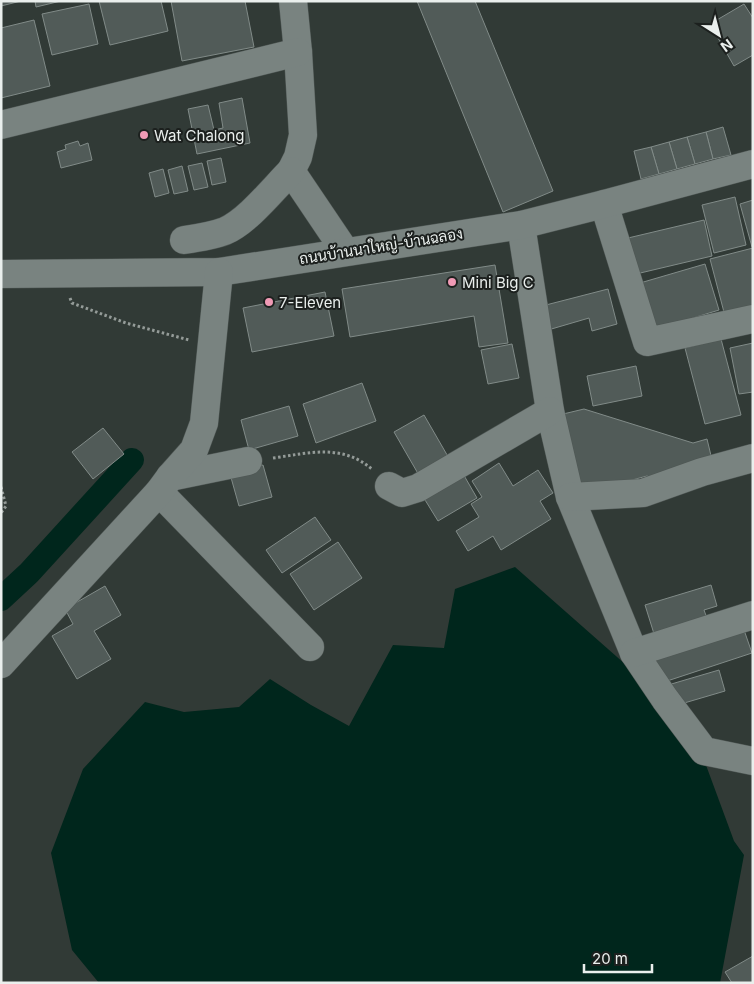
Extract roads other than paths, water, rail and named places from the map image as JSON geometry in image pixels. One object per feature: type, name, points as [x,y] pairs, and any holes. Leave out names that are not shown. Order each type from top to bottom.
[{"type":"street","points":[[184,240],[212,235],[227,230],[242,221],[291,171],[298,157],[303,135],[293,1]]},
{"type":"street","points":[[1,125],[298,52]]},
{"type":"street","name":"ถนนบ้านนาใหญ่-บ้านฉลอง","points":[[1,274],[219,272],[521,225],[753,164]]},
{"type":"street","points":[[291,171],[345,252]]},
{"type":"street","points":[[604,204],[647,342],[753,319]]},
{"type":"street","points":[[521,225],[550,410],[570,497],[634,653],[665,699],[704,751],[753,761]]},
{"type":"street","points":[[1,664],[194,450],[204,423],[219,272]]},
{"type":"street","points":[[389,486],[402,493],[418,488],[550,410]]},
{"type":"street","points":[[570,497],[643,493],[702,472],[753,458]]},
{"type":"street","points":[[164,485],[248,461]]},
{"type":"street","points":[[164,485],[310,646]]},
{"type":"street","points":[[634,653],[753,615]]},
{"type":"waterway","points":[[1,599],[29,573],[132,460]]},
{"type":"place","name":"Wat Chalong","points":[[144,135]]},
{"type":"place","name":"Mini Big C","points":[[452,282]]},
{"type":"place","name":"7-Eleven","points":[[269,302]]}]
